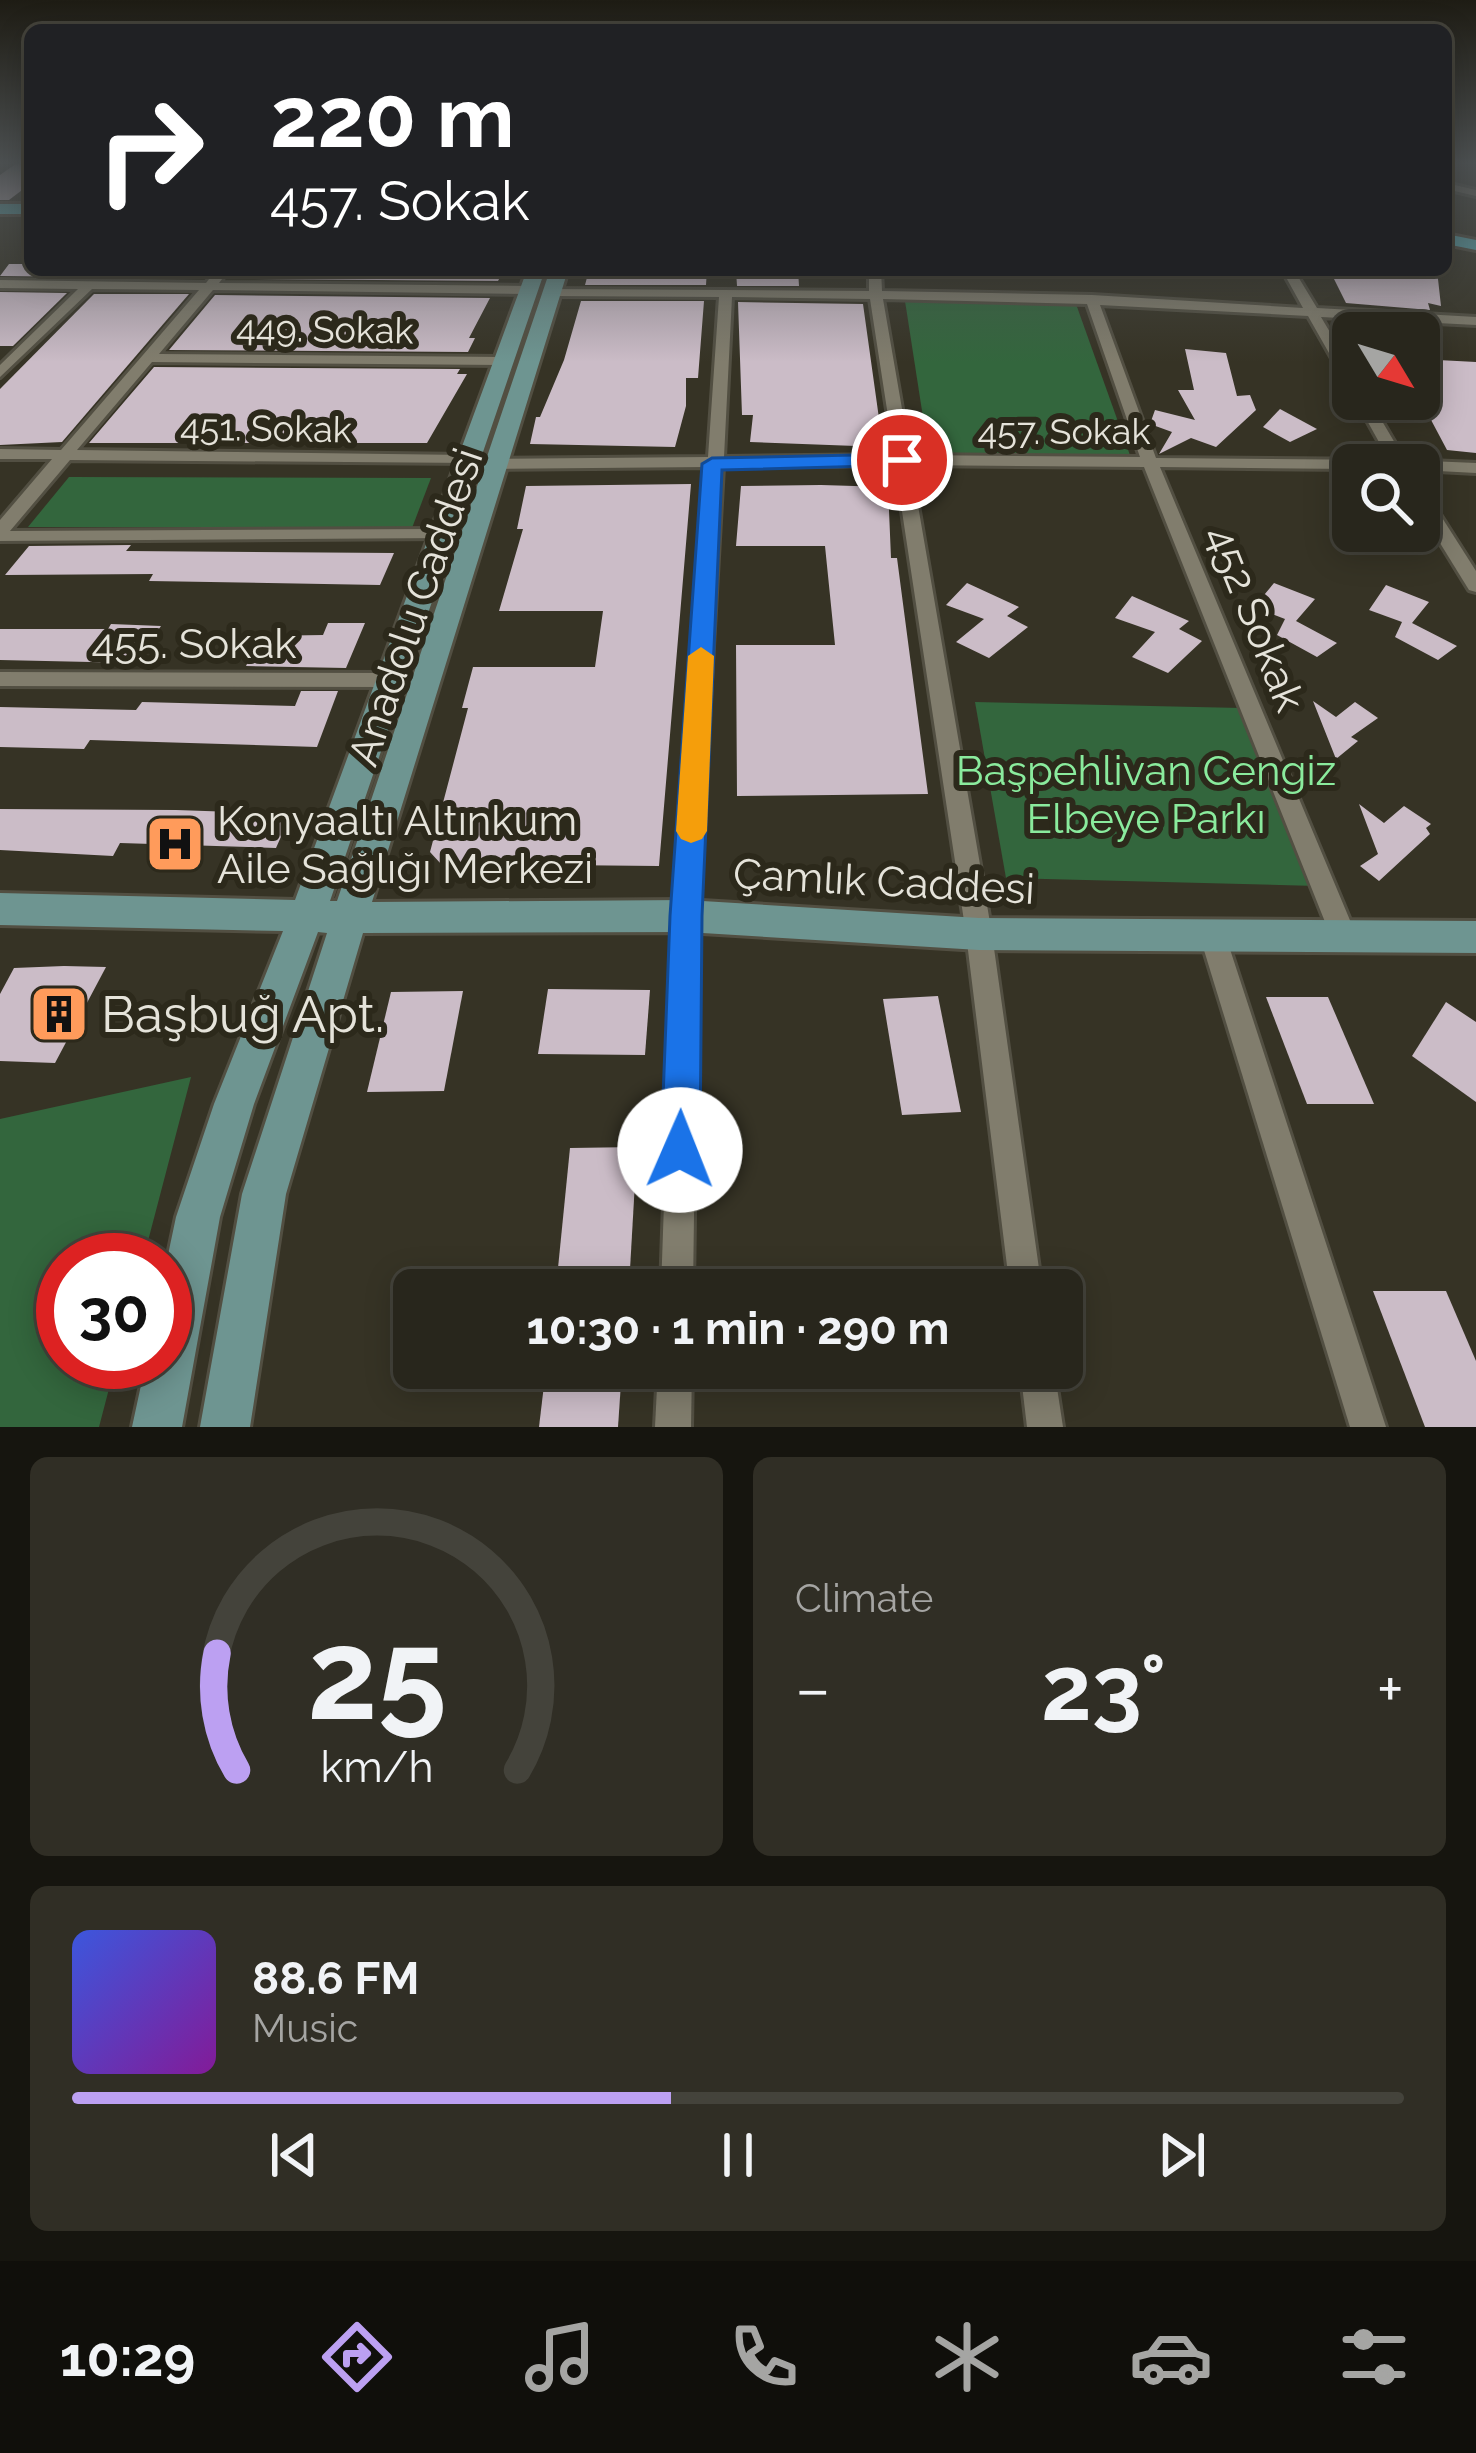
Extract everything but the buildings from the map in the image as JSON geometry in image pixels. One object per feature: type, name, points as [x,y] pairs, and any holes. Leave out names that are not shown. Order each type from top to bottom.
[{"type":"main road","name":"Anadolu Caddesi","points":[[157,1427],[197,1217],[234,1104],[307,916],[501,361],[544,280]]},
{"type":"main road","name":"Anadolu Caddesi","points":[[225,1427],[240,1314],[264,1193],[494,464],[544,280]]},
{"type":"main road","name":"Çamlık Caddesi","points":[[0,909],[350,918],[686,916],[979,934],[1476,937]]},
{"type":"street","points":[[0,534],[218,276]]},
{"type":"street","points":[[875,276],[979,934],[1023,1269]]},
{"type":"street","points":[[1291,276],[1332,347]]},
{"type":"street","points":[[0,284],[544,280],[726,295],[1091,298],[1476,320]]},
{"type":"street","points":[[0,373],[8,357],[90,284]]},
{"type":"street","points":[[678,1269],[686,916],[726,295]]},
{"type":"street","name":"452 Sokak","points":[[1091,298],[1150,462],[1344,937]]},
{"type":"street","name":"449. Sokak","points":[[149,358],[501,361]]},
{"type":"street","name":"451. Sokak","points":[[0,454],[466,460]]},
{"type":"street","name":"457. Sokak","points":[[494,464],[902,460],[1332,463]]},
{"type":"street","name":"457. Sokak","points":[[1440,467],[1476,469]]},
{"type":"street","points":[[1440,529],[1476,586]]},
{"type":"street","points":[[0,534],[440,534]]},
{"type":"street","name":"455. Sokak","points":[[0,679],[389,680]]},
{"type":"street","points":[[1213,937],[1368,1427]]},
{"type":"street","points":[[673,1427],[674,1389]]},
{"type":"street","points":[[1040,1389],[1045,1427]]},
{"type":"green space","points":[[905,301],[1076,304],[1131,458],[929,456]]},
{"type":"green space","points":[[69,477],[431,478],[412,528],[28,527]]},
{"type":"green space","name":"Başpehlivan Cengiz Elbeye Parkı","points":[[975,702],[1241,708],[1317,886],[1006,878]]},
{"type":"green space","points":[[191,1077],[150,1233],[36,1233],[36,1389],[109,1389],[99,1427],[0,1427],[0,1119]]},
{"type":"slow traffic","points":[[691,831],[701,656]]},
{"type":"place","name":"Konyaaltı Altınkum Aile Sağlığı Merkezi","points":[[175,844]]},
{"type":"place","name":"Başbuğ Apt.","points":[[59,1014]]},
{"type":"route","points":[[680,1150],[686,916],[712,464],[902,460]]}]
